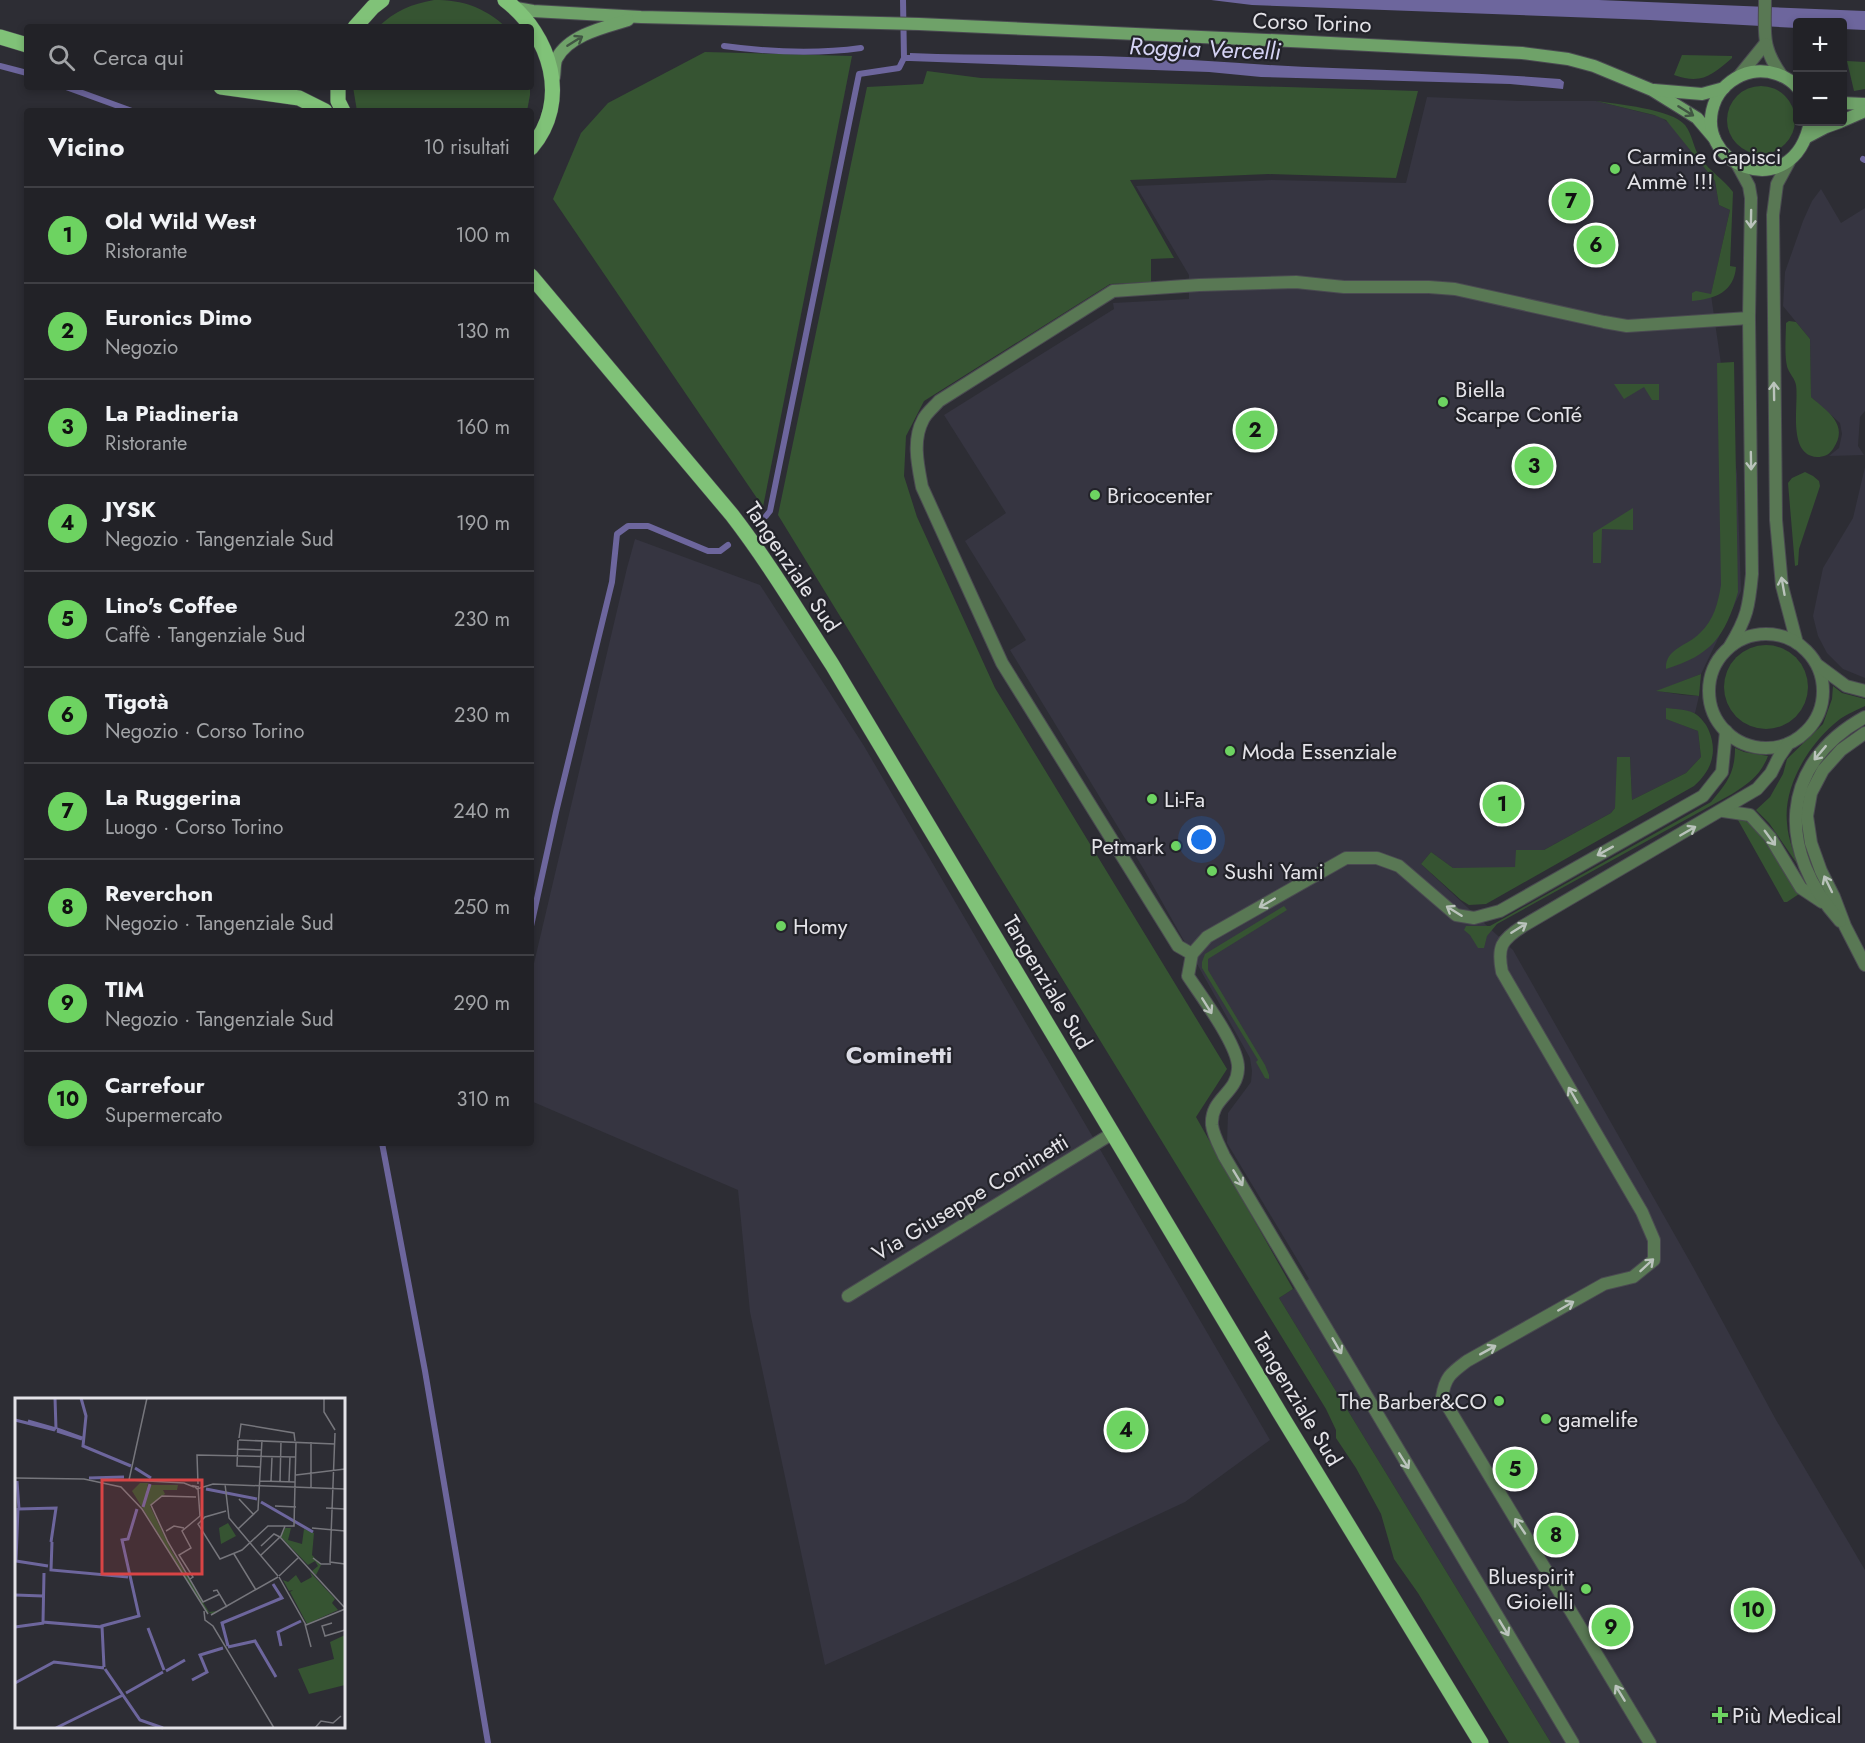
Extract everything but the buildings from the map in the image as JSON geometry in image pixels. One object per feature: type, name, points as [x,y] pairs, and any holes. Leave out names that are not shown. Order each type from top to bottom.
[{"type":"main road","points":[[358,24],[382,0]]},
{"type":"main road","points":[[511,4],[530,24]]},
{"type":"main road","name":"Corso Torino","points":[[511,4],[533,11],[640,17],[919,24],[1522,53],[1568,59],[1594,66],[1652,90],[1697,118],[1723,152],[1737,164]]},
{"type":"main road","name":"Corso Torino","points":[[553,91],[556,59],[567,46],[593,30],[640,17]]},
{"type":"main road","points":[[534,31],[551,67],[553,91],[548,117],[534,144]]},
{"type":"main road","points":[[0,37],[24,44]]},
{"type":"main road","name":"Corso Torino","points":[[1652,90],[1702,94],[1724,87],[1739,76],[1753,72],[1768,72],[1782,76]]},
{"type":"main road","points":[[1782,76],[1793,85]]},
{"type":"main road","name":"Corso Torino","points":[[1714,138],[1711,124],[1712,110],[1724,87]]},
{"type":"main road","points":[[262,90],[299,98],[319,108]]},
{"type":"main road","points":[[338,90],[338,101],[342,108]]},
{"type":"main road","points":[[1847,103],[1865,104]]},
{"type":"main road","points":[[1847,118],[1865,111]]},
{"type":"main road","points":[[1737,164],[1753,169],[1775,168],[1790,160],[1799,151],[1807,137],[1809,126]]},
{"type":"main road","points":[[1807,137],[1828,126]]},
{"type":"main road","name":"Tangenziale Sud","points":[[534,280],[700,476],[748,537],[833,666],[1281,1415],[1481,1743]]},
{"type":"street","points":[[1765,0],[1765,41],[1774,64],[1782,76]]},
{"type":"street","points":[[1739,76],[1765,41]]},
{"type":"street","points":[[1790,160],[1777,184],[1773,215],[1776,520],[1782,586],[1797,643]]},
{"type":"street","points":[[1730,646],[1741,639],[1776,634],[1797,643],[1813,657],[1822,678],[1824,693],[1813,725],[1805,733],[1788,744],[1767,748],[1748,745],[1725,731],[1714,714],[1710,702],[1709,688],[1714,667],[1743,625],[1748,609],[1752,574],[1749,318],[1752,198],[1749,186],[1737,164]]},
{"type":"street","points":[[1192,954],[1178,946],[1002,663],[922,487],[917,464],[917,441],[923,420],[939,402],[1113,291],[1296,282],[1344,287],[1429,287],[1455,289],[1627,326],[1749,318]]},
{"type":"street","points":[[1818,665],[1845,686],[1865,691]]},
{"type":"street","points":[[1865,717],[1830,740],[1811,764],[1798,792],[1795,818],[1805,844],[1865,965]]},
{"type":"street","points":[[1573,1743],[1224,1156],[1212,1126],[1215,1105],[1233,1087],[1238,1068],[1234,1048],[1188,976],[1192,954],[1207,938],[1346,858],[1377,858],[1399,866],[1456,915],[1474,918],[1500,911],[1703,796],[1722,772],[1725,731]]},
{"type":"street","points":[[1824,903],[1811,878],[1805,844],[1811,793],[1823,770],[1841,750],[1865,733]]},
{"type":"street","points":[[1650,1743],[1442,1397],[1444,1383],[1452,1372],[1467,1361],[1604,1284],[1633,1277],[1654,1260],[1654,1240],[1642,1212],[1502,972],[1498,954],[1507,936],[1522,926],[1758,789],[1772,773],[1788,744]]},
{"type":"street","points":[[1723,811],[1750,815],[1770,837],[1801,888],[1824,903],[1845,926]]},
{"type":"street","name":"Via Giuseppe Cominetti","points":[[848,1296],[1113,1133]]},
{"type":"shaded area","points":[[1211,0],[1599,0],[1865,11],[1865,30],[1847,29],[1847,18],[1793,18],[1793,28],[1252,5]]},
{"type":"shaded area","points":[[910,53],[1154,58],[1503,75],[1560,79],[1564,82],[1563,89],[1510,84],[1261,77],[1209,72],[910,61]]},
{"type":"shaded area","points":[[1427,97],[1519,101],[1596,101],[1661,117],[1670,124],[1715,181],[1719,205],[1730,210],[1711,295],[1737,474],[1741,591],[1701,674],[1658,691],[1699,696],[1695,713],[1666,708],[1667,719],[1698,731],[1701,757],[1686,773],[1632,800],[1630,757],[1615,808],[1611,813],[1544,850],[1516,850],[1516,868],[1453,868],[1431,852],[1421,864],[1513,950],[1693,1267],[1776,1420],[1865,1570],[1865,1743],[1551,1743],[1279,1298],[1309,1279],[1227,1143],[1228,1113],[1251,1082],[1250,1058],[1143,868],[1010,650],[1026,640],[965,541],[1006,513],[944,415],[1114,309],[1113,303],[1189,299],[1189,275],[1136,186],[1272,180],[1406,183]]},
{"type":"shaded area","points":[[1821,189],[1841,223],[1865,208],[1865,411],[1860,417],[1858,446],[1864,455],[1829,456],[1839,448],[1842,434],[1840,423],[1811,397],[1810,339],[1783,306],[1785,272],[1803,221],[1812,201]]},
{"type":"shaded area","points":[[1865,467],[1865,678],[1843,669],[1827,653],[1818,636],[1813,616],[1823,568],[1853,518]]},
{"type":"shaded area","points":[[635,539],[760,585],[864,746],[1270,1440],[1185,1502],[1020,1579],[825,1665],[750,1312],[738,1190],[534,1102],[534,963]]},
{"type":"green space","points":[[434,0],[464,3],[489,14],[502,24],[382,24],[404,9]]},
{"type":"green space","points":[[705,52],[852,56],[763,507],[553,199],[581,133],[608,103]]},
{"type":"green space","points":[[1682,55],[1732,56],[1732,58],[1706,77],[1692,79],[1674,75]]},
{"type":"green space","points":[[1847,61],[1865,62],[1865,89],[1854,91]]},
{"type":"green space","points":[[927,71],[981,78],[1418,91],[1396,178],[1268,174],[1130,180],[1174,258],[1151,259],[1151,282],[1110,284],[924,401],[906,436],[904,476],[917,517],[995,688],[1227,1069],[1196,1117],[1293,1289],[1279,1298],[1551,1743],[1509,1743],[1418,1593],[1394,1559],[1381,1514],[1356,1468],[1336,1438],[1336,1430],[1326,1409],[778,515],[867,87],[923,84]]},
{"type":"green space","points":[[1761,86],[1774,89],[1785,96],[1792,107],[1794,126],[1792,133],[1785,144],[1774,151],[1761,154],[1748,151],[1737,144],[1730,133],[1727,120],[1730,107],[1737,96],[1748,89]]},
{"type":"green space","points":[[354,90],[530,90],[528,108],[356,108]]},
{"type":"green space","points":[[1596,101],[1643,108],[1678,119],[1688,129],[1701,159],[1733,192],[1730,266],[1736,267],[1732,283],[1722,293],[1692,301],[1692,293],[1696,291],[1711,294],[1730,210],[1719,205],[1715,181],[1666,120]]},
{"type":"green space","points":[[1796,322],[1810,339],[1811,397],[1829,413],[1838,426],[1838,440],[1831,451],[1824,456],[1817,457],[1808,454],[1801,448],[1798,439],[1796,385],[1786,359],[1786,323]]},
{"type":"green space","points":[[1734,362],[1738,592],[1728,621],[1714,642],[1694,657],[1666,669],[1669,656],[1705,628],[1715,611],[1721,585],[1717,363]]},
{"type":"green space","points":[[1614,384],[1659,384],[1659,400],[1652,400],[1644,387],[1624,399]]},
{"type":"green space","points":[[1805,472],[1819,481],[1820,486],[1799,549],[1798,565],[1795,566],[1788,483],[1792,478]]},
{"type":"green space","points":[[1633,508],[1633,530],[1602,529],[1601,563],[1593,563],[1593,533]]},
{"type":"green space","points":[[1766,645],[1782,648],[1796,657],[1805,671],[1808,687],[1805,703],[1796,717],[1782,726],[1766,729],[1750,726],[1736,717],[1727,703],[1724,687],[1727,671],[1736,657],[1750,648]]},
{"type":"green space","points":[[1701,674],[1699,696],[1656,691]]},
{"type":"green space","points":[[1833,686],[1842,693],[1865,699],[1865,706],[1843,717],[1818,740],[1794,779],[1789,794],[1787,823],[1790,841],[1800,868],[1769,823],[1756,810],[1770,797],[1783,774],[1787,759],[1823,724],[1832,699]]},
{"type":"green space","points":[[1666,708],[1684,710],[1699,716],[1707,726],[1712,739],[1713,754],[1709,768],[1694,786],[1486,904],[1469,905],[1421,864],[1431,852],[1453,868],[1515,867],[1516,850],[1544,850],[1611,813],[1615,808],[1617,757],[1630,757],[1632,800],[1686,773],[1701,757],[1698,731],[1666,719]]},
{"type":"green space","points":[[1735,748],[1768,756],[1758,774],[1738,790],[1497,924],[1487,936],[1484,948],[1478,948],[1464,930],[1466,926],[1490,926],[1711,802],[1729,777],[1734,764]]},
{"type":"green space","points":[[1741,818],[1767,841],[1799,894],[1787,902],[1784,902],[1738,820]]},
{"type":"green space","points":[[1284,906],[1287,910],[1208,959],[1208,970],[1265,1065],[1269,1079],[1265,1078],[1256,1062],[1258,1060],[1202,968],[1202,962],[1205,954]]},
{"type":"waterway","name":"Roggia Vercelli","points":[[903,0],[904,58],[918,58]]},
{"type":"waterway","points":[[724,46],[793,51],[861,48]]},
{"type":"waterway","points":[[766,516],[770,511],[859,74],[899,68],[904,58]]},
{"type":"waterway","points":[[0,66],[24,72]]},
{"type":"waterway","points":[[74,90],[124,108]]},
{"type":"waterway","points":[[534,912],[612,582],[617,534],[628,526],[648,526],[708,551],[720,551],[728,545]]},
{"type":"waterway","points":[[383,1146],[425,1371],[488,1743]]},
{"type":"place","name":"Carmine Capisci Ammè !!!","points":[[1615,169]]},
{"type":"place","name":"La Ruggerina","points":[[1571,201]]},
{"type":"place","name":"Tigotà","points":[[1596,245]]},
{"type":"place","name":"Biella Scarpe ConTé","points":[[1443,402]]},
{"type":"place","name":"Euronics Dimo","points":[[1255,430]]},
{"type":"place","name":"La Piadineria","points":[[1534,466]]},
{"type":"place","name":"Bricocenter","points":[[1095,495]]},
{"type":"place","name":"Moda Essenziale","points":[[1230,751]]},
{"type":"place","name":"Li-Fa","points":[[1152,799]]},
{"type":"place","name":"Old Wild West","points":[[1502,804]]},
{"type":"place","name":"Petmark","points":[[1176,846]]},
{"type":"place","name":"Sushi Yami","points":[[1212,871]]},
{"type":"place","name":"Homy","points":[[781,926]]},
{"type":"place","name":"The Barber&CO","points":[[1499,1401]]},
{"type":"place","name":"gamelife","points":[[1546,1419]]},
{"type":"place","name":"JYSK","points":[[1126,1430]]},
{"type":"place","name":"Lino's Coffee","points":[[1515,1469]]},
{"type":"place","name":"Reverchon","points":[[1556,1535]]},
{"type":"place","name":"Bluespirit Gioielli","points":[[1586,1589]]},
{"type":"place","name":"Carrefour","points":[[1753,1610]]},
{"type":"place","name":"TIM","points":[[1611,1627]]},
{"type":"place","name":"Più Medical","points":[[1720,1715]]},
{"type":"district","name":"Cominetti","points":[[899,1055]]}]
